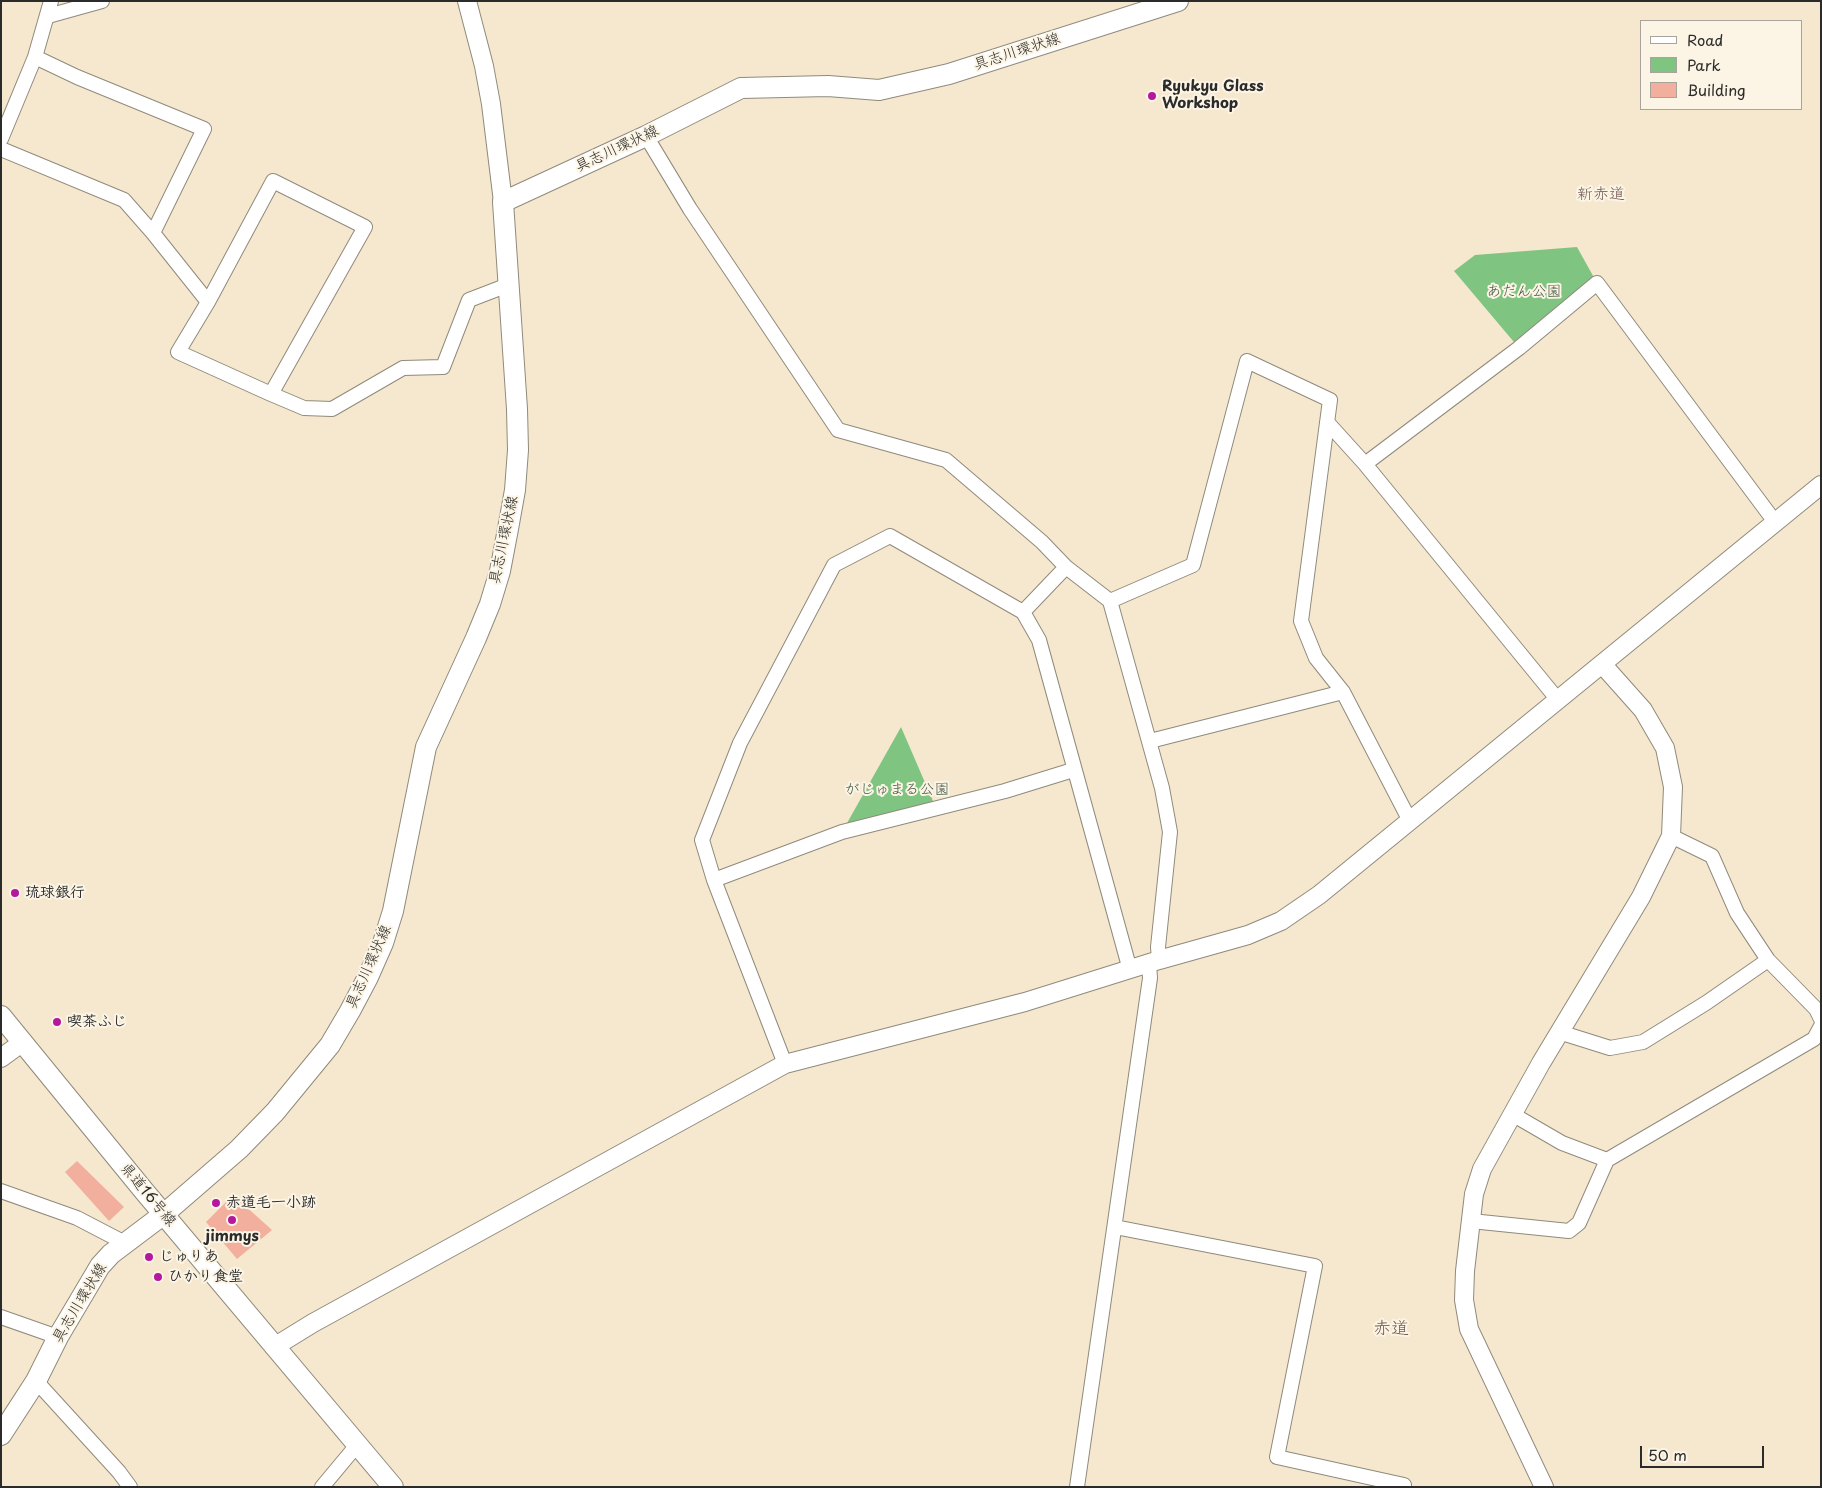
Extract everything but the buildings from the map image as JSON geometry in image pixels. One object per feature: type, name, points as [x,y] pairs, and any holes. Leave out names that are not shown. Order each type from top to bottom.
[{"type":"main road","name":"具志川環状線","points":[[1,1435],[36,1381],[58,1337],[100,1266],[125,1242],[164,1214],[239,1149],[275,1112],[330,1045],[368,977],[383,943],[397,892],[426,747],[490,604],[500,571],[515,490],[518,450],[517,409],[503,202],[646,136],[741,88],[828,86],[879,90],[949,74],[1178,1]]},
{"type":"main road","name":"県道16号線","points":[[1,1016],[392,1487]]},
{"type":"street","points":[[1,140],[35,57],[51,1]]},
{"type":"street","points":[[48,16],[102,1]]},
{"type":"street","points":[[466,1],[484,66],[491,104],[503,202]]},
{"type":"street","points":[[35,57],[77,77],[204,129],[153,233]]},
{"type":"street","points":[[646,136],[696,218],[838,430],[946,460],[1042,542],[1066,567],[1110,601],[1150,741],[1162,788],[1170,832],[1158,947],[1150,978],[1077,1487]]},
{"type":"street","points":[[1,149],[124,200],[208,302]]},
{"type":"street","points":[[271,394],[365,227],[273,180],[208,302],[178,352],[271,394],[304,408],[332,409],[403,368],[443,367],[469,300],[508,285]]},
{"type":"street","points":[[1365,464],[1519,348],[1597,283],[1775,522]]},
{"type":"street","points":[[1110,601],[1193,565],[1247,361],[1330,400],[1301,621],[1316,658],[1343,692],[1410,821]]},
{"type":"street","points":[[1327,422],[1365,464],[1558,700]]},
{"type":"street","points":[[274,1347],[321,1319],[785,1064],[1025,1002],[1248,935],[1281,921],[1320,895],[1821,485]]},
{"type":"street","points":[[785,1064],[714,880],[702,840],[740,743],[834,565],[890,536],[1023,612],[1039,640],[1130,970]]},
{"type":"street","points":[[1023,612],[1066,567]]},
{"type":"street","points":[[1544,1487],[1470,1329],[1464,1300],[1465,1271],[1474,1194],[1482,1169],[1559,1032],[1642,897],[1671,836],[1673,788],[1665,748],[1643,710],[1602,664]]},
{"type":"street","points":[[1150,741],[1343,692]]},
{"type":"street","points":[[714,880],[842,832],[1005,790],[1074,770]]},
{"type":"street","points":[[1671,836],[1712,856],[1737,913],[1768,960],[1816,1008],[1821,1019]]},
{"type":"street","points":[[1559,1032],[1610,1048],[1643,1042],[1706,1003],[1768,960]]},
{"type":"street","points":[[1471,1221],[1569,1230],[1579,1224],[1607,1160],[1814,1039],[1821,1026]]},
{"type":"street","points":[[1,1058],[23,1042]]},
{"type":"street","points":[[1512,1114],[1562,1144],[1607,1160]]},
{"type":"street","points":[[1,1191],[77,1218],[125,1242]]},
{"type":"street","points":[[1115,1227],[1315,1266],[1277,1457],[1404,1485],[1403,1487]]},
{"type":"street","points":[[1,1317],[58,1337]]},
{"type":"street","points":[[36,1381],[119,1472],[130,1487]]},
{"type":"street","points":[[322,1487],[357,1445]]},
{"type":"green space","name":"あだん公園","points":[[1577,247],[1597,283],[1519,348],[1454,271],[1475,255]]},
{"type":"green space","name":"がじゅまる公園","points":[[901,727],[936,808],[842,832]]},
{"type":"place","name":"Ryukyu Glass Workshop","points":[[1152,96]]},
{"type":"place","name":"琉球銀行","points":[[15,893]]},
{"type":"place","name":"喫茶ふじ","points":[[57,1022]]},
{"type":"place","name":"赤道毛一小跡","points":[[216,1203]]},
{"type":"place","name":"jimmys","points":[[232,1220]]},
{"type":"place","name":"じゅりあ","points":[[149,1257]]},
{"type":"place","name":"ひかり食堂","points":[[158,1277]]},
{"type":"district","name":"新赤道","points":[[1601,195]]},
{"type":"district","name":"赤道","points":[[1391,1329]]}]
